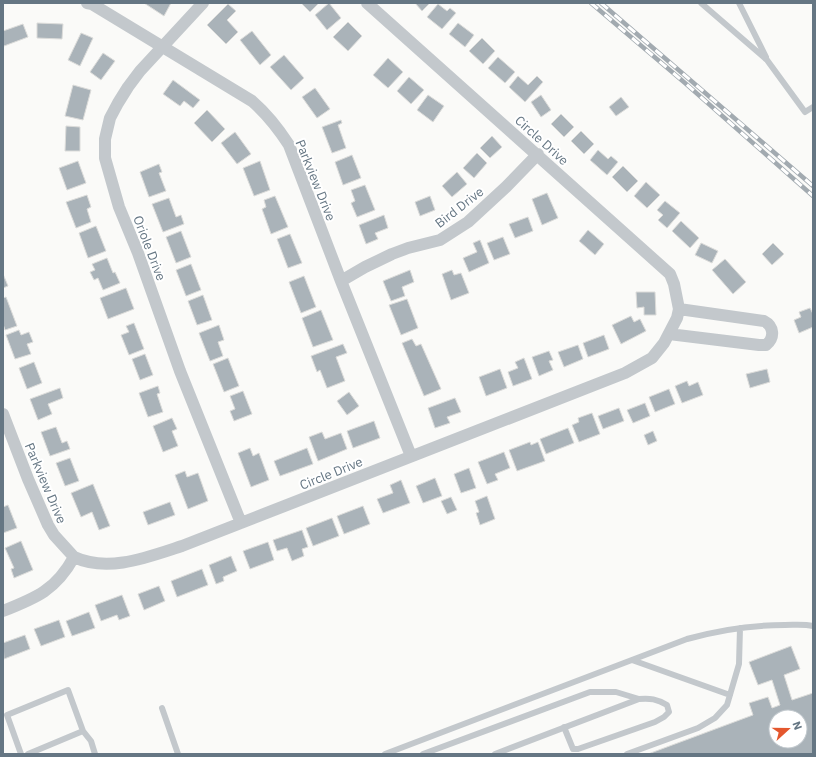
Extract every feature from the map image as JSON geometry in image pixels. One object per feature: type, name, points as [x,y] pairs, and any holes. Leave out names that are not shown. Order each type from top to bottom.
[{"type":"street","name":"Parkview Drive","points":[[87,3],[92,4],[252,101],[265,112],[276,125],[289,145],[341,281],[411,456]]},
{"type":"street","name":"Oriole Drive","points":[[203,3],[140,71],[128,87],[110,118],[106,139],[105,158],[118,207],[138,253],[180,371],[241,523]]},
{"type":"street","name":"Circle Drive","points":[[74,557],[82,561],[104,564],[136,561],[182,546],[626,373],[652,358],[664,343],[677,318],[679,310],[674,284],[670,274],[538,154],[367,3]]},
{"type":"street","name":"Bird Drive","points":[[341,281],[392,254],[408,248],[440,240],[468,222],[506,187],[538,154]]},
{"type":"street","points":[[668,334],[759,345],[766,345],[772,339],[772,330],[768,323],[764,321],[679,310]]},
{"type":"street","name":"Parkview Drive","points":[[3,414],[28,479],[48,525],[54,535],[74,557]]},
{"type":"street","points":[[3,611],[37,597],[51,587],[66,570],[74,557]]},
{"type":"lane","points":[[701,3],[767,60]]},
{"type":"lane","points":[[740,3],[767,60],[805,112],[813,107]]},
{"type":"lane","points":[[385,754],[687,639],[718,631],[769,625],[806,624],[813,626]]},
{"type":"lane","points":[[627,754],[698,728],[715,718],[727,705],[739,664],[740,628]]},
{"type":"lane","points":[[632,660],[730,696]]},
{"type":"lane","points":[[21,754],[7,715],[68,690],[83,731],[90,741],[95,754]]},
{"type":"lane","points":[[423,754],[590,692],[616,692],[639,699]]},
{"type":"lane","points":[[495,754],[503,753],[564,728],[639,699],[650,698],[659,700],[667,705],[669,712],[655,722],[578,749],[572,748],[564,728]]},
{"type":"lane","points":[[162,708],[178,754]]},
{"type":"lane","points":[[28,754],[83,731]]},
{"type":"building","points":[[144,3],[171,3],[164,16]]},
{"type":"building","points":[[301,3],[319,3],[310,12]]},
{"type":"building","points":[[329,3],[341,18],[327,30],[315,15]]},
{"type":"building","points":[[415,3],[430,3],[422,11]]},
{"type":"building","points":[[228,4],[236,11],[227,20],[238,32],[226,44],[207,25]]},
{"type":"building","points":[[438,4],[447,11],[450,8],[456,13],[442,29],[427,17]]},
{"type":"building","points":[[348,22],[362,36],[348,51],[333,37]]},
{"type":"building","points":[[37,23],[63,24],[62,39],[37,38]]},
{"type":"building","points":[[458,23],[474,35],[465,47],[449,34]]},
{"type":"building","points":[[23,24],[28,37],[4,46],[3,31]]},
{"type":"building","points":[[252,31],[271,55],[260,65],[240,40]]},
{"type":"building","points":[[81,33],[93,38],[80,66],[68,60]]},
{"type":"building","points":[[482,38],[495,51],[483,64],[469,51]]},
{"type":"building","points":[[103,53],[115,61],[101,80],[90,72]]},
{"type":"building","points":[[284,55],[304,78],[291,90],[270,67]]},
{"type":"building","points":[[498,57],[515,72],[505,83],[488,68]]},
{"type":"building","points":[[388,58],[403,72],[388,88],[373,75]]},
{"type":"building","points":[[518,76],[528,85],[537,76],[543,82],[525,102],[509,87]]},
{"type":"building","points":[[409,77],[424,90],[411,104],[397,91]]},
{"type":"building","points":[[173,80],[200,100],[193,108],[184,101],[180,106],[163,94]]},
{"type":"building","points":[[73,85],[91,90],[83,120],[65,116]]},
{"type":"building","points":[[315,88],[330,109],[317,118],[302,97]]},
{"type":"building","points":[[428,95],[444,106],[433,122],[417,110]]},
{"type":"building","points":[[541,95],[551,110],[541,117],[531,102]]},
{"type":"building","points":[[621,97],[629,107],[616,116],[609,107]]},
{"type":"building","points":[[207,110],[225,129],[212,142],[194,123]]},
{"type":"building","points":[[561,114],[574,127],[564,137],[551,124]]},
{"type":"building","points":[[341,120],[342,123],[338,125],[346,148],[332,153],[322,127]]},
{"type":"building","points":[[66,126],[80,127],[80,151],[65,151]]},
{"type":"building","points":[[581,131],[594,144],[584,154],[571,141]]},
{"type":"building","points":[[235,132],[251,154],[237,164],[221,143]]},
{"type":"building","points":[[492,136],[502,147],[490,158],[480,148]]},
{"type":"building","points":[[598,150],[608,159],[611,156],[618,162],[607,175],[590,160]]},
{"type":"building","points":[[477,153],[487,163],[474,178],[463,168]]},
{"type":"building","points":[[352,155],[361,178],[343,185],[335,162]]},
{"type":"building","points":[[78,161],[86,183],[67,190],[59,168]]},
{"type":"building","points":[[260,161],[270,190],[254,196],[243,168]]},
{"type":"building","points":[[159,164],[162,172],[159,173],[166,191],[149,197],[140,172]]},
{"type":"building","points":[[623,166],[638,181],[627,192],[612,177]]},
{"type":"building","points":[[457,172],[467,184],[452,197],[442,186]]},
{"type":"building","points":[[646,182],[660,195],[647,208],[634,196]]},
{"type":"building","points":[[365,185],[375,210],[357,217],[351,203],[355,201],[351,190]]},
{"type":"building","points":[[547,193],[558,218],[542,225],[532,199]]},
{"type":"building","points":[[87,195],[91,207],[87,209],[91,222],[76,228],[66,202]]},
{"type":"building","points":[[275,196],[288,227],[271,234],[262,209],[266,207],[264,200]]},
{"type":"building","points":[[430,196],[435,210],[420,216],[415,202]]},
{"type":"building","points":[[169,198],[176,217],[181,215],[184,224],[163,232],[152,204]]},
{"type":"building","points":[[665,201],[680,213],[667,228],[658,220],[663,215],[657,210]]},
{"type":"building","points":[[384,215],[388,228],[375,233],[378,239],[366,244],[359,225]]},
{"type":"building","points":[[528,217],[533,231],[515,238],[509,224]]},
{"type":"building","points":[[681,221],[699,238],[690,248],[672,231]]},
{"type":"building","points":[[96,226],[106,251],[88,258],[79,233]]},
{"type":"building","points":[[588,230],[604,244],[595,255],[579,241]]},
{"type":"building","points":[[181,231],[191,257],[176,263],[166,237]]},
{"type":"building","points":[[290,234],[302,263],[288,268],[277,239]]},
{"type":"building","points":[[503,237],[510,254],[494,260],[487,243]]},
{"type":"building","points":[[480,240],[489,263],[469,272],[463,258],[477,252],[473,243]]},
{"type":"building","points":[[701,243],[718,251],[712,263],[695,255]]},
{"type":"building","points":[[773,243],[784,254],[772,265],[762,254]]},
{"type":"building","points":[[107,258],[113,273],[115,272],[120,283],[103,290],[98,278],[94,280],[90,272],[95,270],[92,264]]},
{"type":"building","points":[[725,259],[746,282],[733,294],[712,270]]},
{"type":"building","points":[[191,264],[201,290],[186,296],[176,270]]},
{"type":"building","points":[[410,270],[414,282],[402,287],[405,296],[391,301],[383,281]]},
{"type":"building","points":[[452,270],[454,275],[461,273],[469,293],[451,300],[442,274]]},
{"type":"building","points":[[3,274],[8,286],[3,288]]},
{"type":"building","points":[[304,276],[316,307],[301,313],[289,282]]},
{"type":"building","points":[[126,288],[134,309],[108,319],[100,298]]},
{"type":"building","points":[[636,292],[655,292],[656,315],[644,315],[644,307],[637,308]]},
{"type":"building","points":[[203,295],[212,320],[197,325],[188,301]]},
{"type":"building","points":[[6,297],[17,326],[5,330],[3,324],[3,298]]},
{"type":"building","points":[[407,299],[418,328],[401,335],[389,305]]},
{"type":"building","points":[[810,308],[813,314],[813,327],[799,333],[794,320],[801,317],[799,312]]},
{"type":"building","points":[[321,310],[333,340],[313,347],[302,318]]},
{"type":"building","points":[[631,316],[634,322],[640,319],[646,331],[621,344],[612,325]]},
{"type":"building","points":[[134,323],[144,349],[129,355],[121,335],[129,332],[126,326]]},
{"type":"building","points":[[219,325],[224,340],[218,342],[223,356],[210,361],[199,333]]},
{"type":"building","points":[[19,330],[21,335],[29,332],[33,342],[27,344],[31,354],[15,359],[6,335]]},
{"type":"building","points":[[604,335],[609,349],[588,357],[583,343]]},
{"type":"building","points":[[412,339],[416,346],[421,344],[441,389],[424,396],[402,343]]},
{"type":"building","points":[[343,344],[347,353],[336,357],[345,381],[327,388],[320,370],[317,372],[311,356]]},
{"type":"building","points":[[578,345],[583,359],[564,367],[558,352]]},
{"type":"building","points":[[549,351],[553,360],[549,361],[553,370],[539,376],[532,357]]},
{"type":"building","points":[[145,354],[153,375],[140,380],[132,359]]},
{"type":"building","points":[[228,358],[239,386],[224,392],[213,364]]},
{"type":"building","points":[[524,358],[532,379],[513,386],[508,372],[518,368],[515,362]]},
{"type":"building","points":[[34,362],[42,383],[27,389],[19,368]]},
{"type":"building","points":[[500,369],[507,388],[486,396],[479,377]]},
{"type":"building","points":[[767,369],[770,382],[750,388],[746,374]]},
{"type":"building","points":[[687,381],[689,386],[698,382],[703,395],[682,403],[675,386]]},
{"type":"building","points":[[158,386],[160,393],[157,394],[163,412],[148,417],[139,393]]},
{"type":"building","points":[[60,388],[63,398],[48,404],[52,414],[38,420],[30,399]]},
{"type":"building","points":[[669,389],[675,404],[655,412],[649,397]]},
{"type":"building","points":[[243,391],[252,414],[234,421],[230,411],[235,409],[230,396]]},
{"type":"building","points":[[349,392],[359,406],[347,415],[337,401]]},
{"type":"building","points":[[455,398],[461,412],[447,417],[450,423],[435,428],[428,408]]},
{"type":"building","points":[[645,403],[650,416],[633,423],[627,410]]},
{"type":"building","points":[[619,408],[624,421],[603,429],[598,416]]},
{"type":"building","points":[[592,413],[600,434],[579,442],[572,425],[579,422],[578,418]]},
{"type":"building","points":[[172,418],[177,429],[172,431],[178,446],[163,452],[153,426]]},
{"type":"building","points":[[374,421],[380,438],[353,448],[347,431]]},
{"type":"building","points":[[56,427],[62,443],[67,441],[70,449],[50,456],[41,432]]},
{"type":"building","points":[[568,428],[574,443],[546,454],[540,439]]},
{"type":"building","points":[[653,431],[657,441],[648,445],[644,435]]},
{"type":"building","points":[[322,432],[325,439],[341,433],[347,449],[318,461],[309,437]]},
{"type":"building","points":[[530,442],[531,445],[538,442],[545,461],[517,471],[509,450]]},
{"type":"building","points":[[250,448],[253,456],[259,453],[269,480],[251,487],[238,453]]},
{"type":"building","points":[[307,448],[313,464],[280,476],[274,461]]},
{"type":"building","points":[[504,452],[510,468],[495,474],[498,480],[487,484],[478,462]]},
{"type":"building","points":[[70,458],[79,481],[65,486],[56,463]]},
{"type":"building","points":[[469,468],[476,488],[461,493],[454,474]]},
{"type":"building","points":[[185,471],[187,477],[198,473],[208,501],[188,509],[175,475]]},
{"type":"building","points":[[435,478],[442,496],[423,503],[416,486]]},
{"type":"building","points":[[401,480],[410,503],[383,513],[377,499],[393,493],[390,485]]},
{"type":"building","points":[[93,484],[110,526],[99,530],[92,512],[81,517],[71,493]]},
{"type":"building","points":[[487,496],[495,519],[480,525],[476,513],[479,512],[475,501]]},
{"type":"building","points":[[451,497],[457,510],[447,514],[441,501]]},
{"type":"building","points":[[170,502],[175,515],[148,525],[143,512]]},
{"type":"building","points":[[8,505],[17,528],[3,533],[3,507]]},
{"type":"building","points":[[363,506],[370,524],[344,534],[337,516]]},
{"type":"building","points":[[332,518],[339,536],[313,546],[306,528]]},
{"type":"building","points":[[302,530],[308,547],[302,549],[304,556],[292,561],[287,548],[277,551],[273,540]]},
{"type":"building","points":[[21,541],[33,570],[14,578],[11,569],[14,568],[5,548]]},
{"type":"building","points":[[268,542],[274,560],[250,569],[243,551]]},
{"type":"building","points":[[231,556],[237,571],[223,577],[224,581],[216,584],[209,565]]},
{"type":"building","points":[[202,569],[208,585],[177,597],[171,581]]},
{"type":"building","points":[[159,586],[165,601],[144,610],[138,594]]},
{"type":"building","points":[[122,595],[130,616],[119,620],[117,615],[101,621],[95,605]]},
{"type":"building","points":[[89,612],[95,628],[72,636],[66,621]]},
{"type":"building","points":[[59,620],[65,637],[41,646],[34,629]]},
{"type":"building","points":[[25,635],[30,649],[4,659],[3,643]]},
{"type":"building","points":[[791,646],[800,669],[784,675],[792,700],[813,693],[813,754],[648,754],[753,715],[749,703],[768,697],[772,708],[780,705],[772,680],[758,685],[749,662]]},
{"type":"railway","points":[[591,3],[685,83],[813,196]]},
{"type":"railway","points":[[601,3],[813,186]]}]
